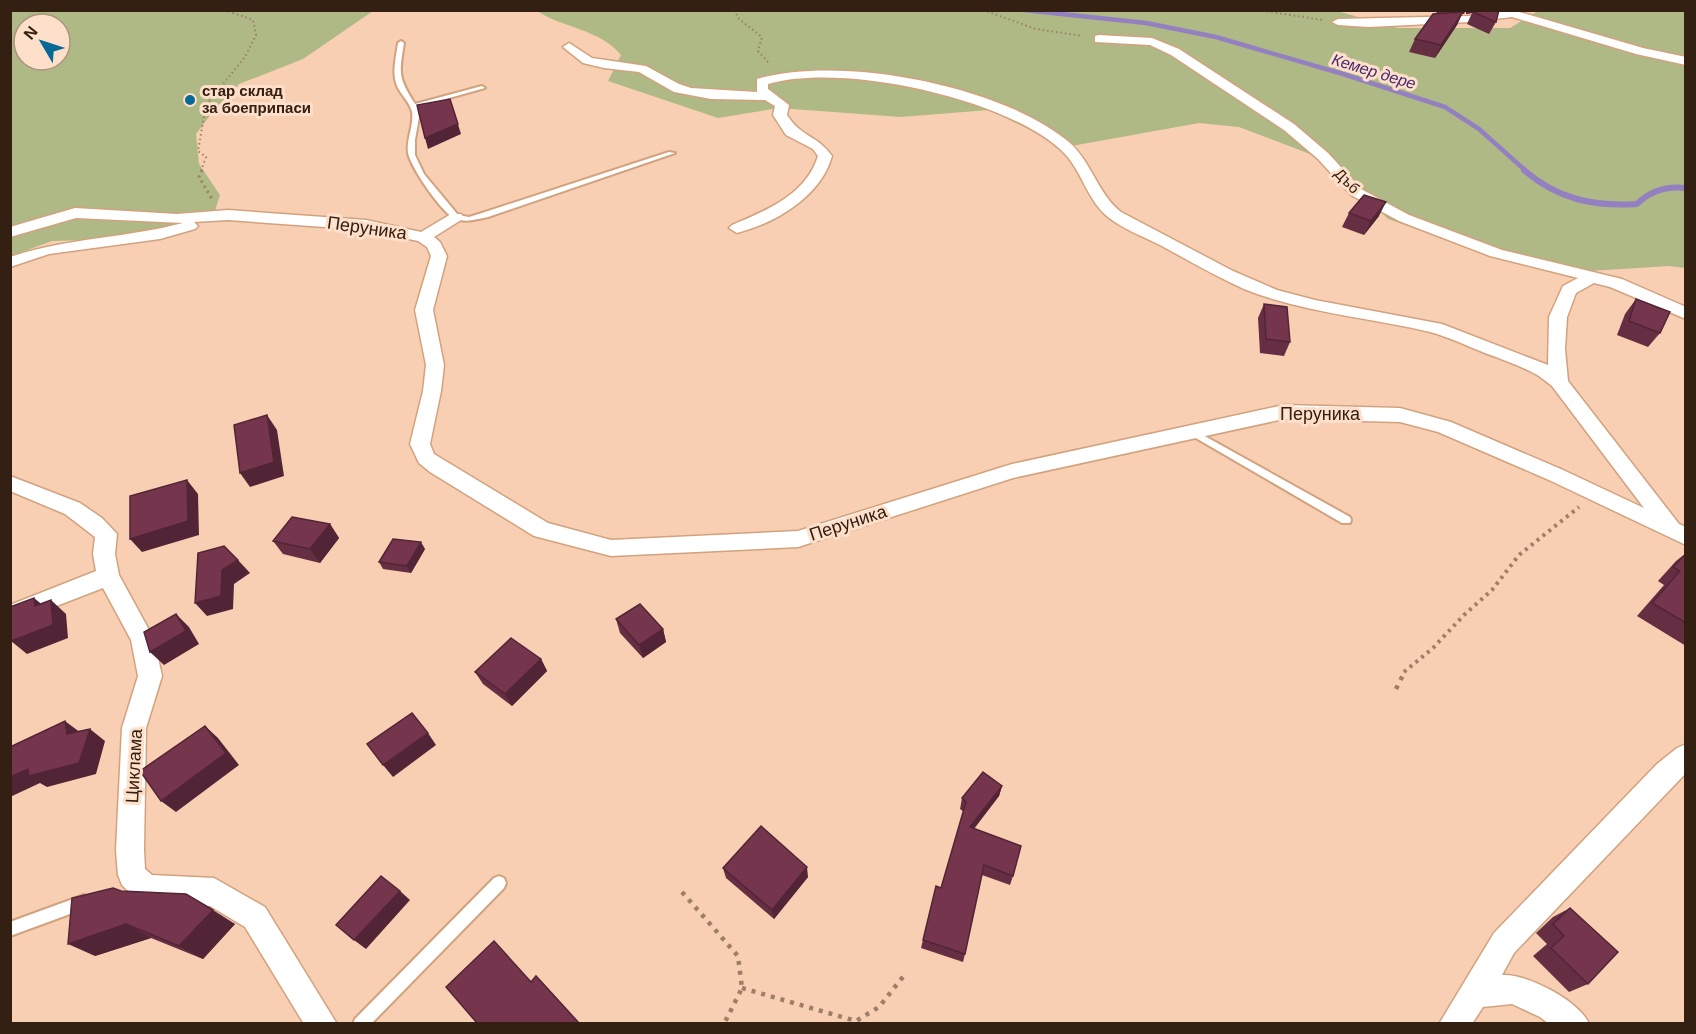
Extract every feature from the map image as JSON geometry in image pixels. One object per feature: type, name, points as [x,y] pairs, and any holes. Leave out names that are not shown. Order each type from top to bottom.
[{"type":"street","points":[[1351,10],[1371,16],[1409,20]]},
{"type":"street","points":[[1338,22],[1469,19],[1512,13],[1630,49],[1686,61]]},
{"type":"street","name":"Дъб","points":[[1099,39],[1152,42],[1175,52],[1288,127],[1323,156],[1356,192],[1379,206],[1496,253],[1592,277],[1647,296],[1686,314]]},
{"type":"street","points":[[569,46],[576,54],[592,63],[606,67],[642,69],[677,89],[692,92],[768,96]]},
{"type":"street","points":[[737,228],[771,214],[796,197],[819,175],[825,156],[818,146],[791,132],[780,115],[782,105],[762,90],[762,82],[772,76],[804,72],[867,78],[942,90],[974,98],[1052,136],[1067,148],[1074,155],[1110,211],[1250,285],[1349,314],[1446,331],[1547,371],[1559,382],[1679,533]]},
{"type":"street","points":[[10,232],[75,213],[177,219],[228,214]]},
{"type":"street","points":[[10,262],[47,250],[160,234],[228,214]]},
{"type":"street","name":"Перуника","points":[[228,214],[366,225],[423,237],[434,245],[439,256],[424,310],[435,365],[432,391],[420,444],[426,458],[437,468],[542,530],[610,548],[798,539],[1012,471],[1284,412],[1400,415],[1444,427],[1679,533]]},
{"type":"street","points":[[423,237],[456,217]]},
{"type":"street","points":[[1559,382],[1556,349],[1558,317],[1569,290],[1592,277]]},
{"type":"street","name":"Циклама","points":[[10,483],[68,504],[89,518],[106,534],[104,554],[108,576],[142,639],[150,676],[134,728],[130,850],[135,891],[214,892],[255,917],[322,1023]]},
{"type":"street","points":[[10,615],[108,576]]},
{"type":"street","points":[[1454,1023],[1475,993],[1504,943],[1666,773],[1686,756]]},
{"type":"street","points":[[1475,993],[1512,989],[1551,1006],[1574,1023]]},
{"type":"lane","points":[[401,44],[397,72],[400,85],[414,106],[416,117],[410,142],[412,160],[421,176],[456,217],[469,219],[485,215],[671,153]]},
{"type":"lane","points":[[414,106],[482,88]]},
{"type":"lane","points":[[1192,432],[1346,520]]},
{"type":"lane","points":[[360,1023],[499,883]]},
{"type":"lane","points":[[10,928],[103,896]]},
{"type":"path","points":[[225,10],[253,20],[256,35],[245,57],[206,105],[200,129],[198,150],[206,158],[199,177],[213,200],[228,214]]},
{"type":"path","points":[[734,10],[739,19],[762,37],[758,51],[768,64],[776,65]]},
{"type":"path","points":[[983,10],[1036,29],[1099,39]]},
{"type":"path","points":[[1258,10],[1338,22]]},
{"type":"path","points":[[1396,689],[1405,670],[1433,648],[1464,615],[1492,590],[1519,555],[1596,494]]},
{"type":"path","points":[[682,892],[738,956],[742,988],[724,1023]]},
{"type":"path","points":[[742,988],[856,1021],[879,1006],[906,973]]},
{"type":"green space","points":[[1333,10],[1398,28],[1510,28],[1538,11],[1685,11],[1685,268],[1669,266],[1574,272],[1497,257],[1388,219],[1326,160],[1239,127],[1199,123],[1066,147],[989,110],[901,117],[779,108],[718,118],[608,81],[621,55],[612,46],[592,34],[537,11]]},
{"type":"green space","points":[[10,11],[373,11],[303,59],[239,84],[214,110],[196,134],[199,164],[220,195],[213,217],[121,239],[52,241],[11,256]]},
{"type":"building","points":[[1499,10],[1496,22],[1473,12]]},
{"type":"building","points":[[1463,12],[1441,45],[1415,39],[1433,14]]},
{"type":"building","points":[[450,99],[458,124],[425,138],[417,105]]},
{"type":"building","points":[[1364,195],[1386,202],[1371,221],[1349,213]]},
{"type":"building","points":[[1636,299],[1670,312],[1660,333],[1629,321]]},
{"type":"building","points":[[1264,304],[1287,307],[1290,342],[1266,339]]},
{"type":"building","points":[[267,415],[274,462],[240,473],[234,425]]},
{"type":"building","points":[[187,480],[188,521],[130,539],[130,496]]},
{"type":"building","points":[[292,517],[330,524],[310,549],[273,541]]},
{"type":"building","points":[[393,539],[421,542],[407,566],[379,562]]},
{"type":"building","points":[[224,546],[238,560],[222,570],[221,596],[195,603],[198,553]]},
{"type":"building","points":[[1686,554],[1686,623],[1652,603],[1680,571],[1673,567]]},
{"type":"building","points":[[34,598],[35,606],[51,600],[53,625],[11,641],[10,607]]},
{"type":"building","points":[[640,604],[663,629],[639,645],[616,619]]},
{"type":"building","points":[[176,614],[186,631],[150,652],[144,632]]},
{"type":"building","points":[[511,638],[541,659],[505,694],[475,672]]},
{"type":"building","points":[[412,713],[428,733],[383,765],[367,744]]},
{"type":"building","points":[[65,721],[67,734],[90,729],[79,763],[29,776],[28,769],[10,777],[10,747]]},
{"type":"building","points":[[205,726],[226,753],[161,801],[140,771]]},
{"type":"building","points":[[983,772],[1002,786],[970,827],[1021,846],[1013,876],[984,865],[965,954],[923,940],[936,886],[941,888],[966,802],[962,798]]},
{"type":"building","points":[[761,826],[807,867],[772,910],[723,868]]},
{"type":"building","points":[[381,876],[400,891],[354,940],[336,925]]},
{"type":"building","points":[[113,888],[121,891],[186,894],[213,910],[179,946],[126,924],[68,944],[72,898]]},
{"type":"building","points":[[1570,908],[1618,952],[1588,984],[1551,948],[1564,936],[1553,924]]},
{"type":"building","points":[[494,941],[531,982],[536,976],[579,1023],[477,1023],[446,987]]},
{"type":"waterway","name":"Кемер дере","points":[[1024,10],[1146,23],[1216,37],[1343,74],[1445,107],[1479,129],[1526,171]]},
{"type":"waterway","name":"Кемер дере","points":[[1524,170],[1563,194],[1606,204],[1637,204],[1659,190],[1686,188]]},
{"type":"place","name":"стар склад за боеприпаси","points":[[190,100]]}]
